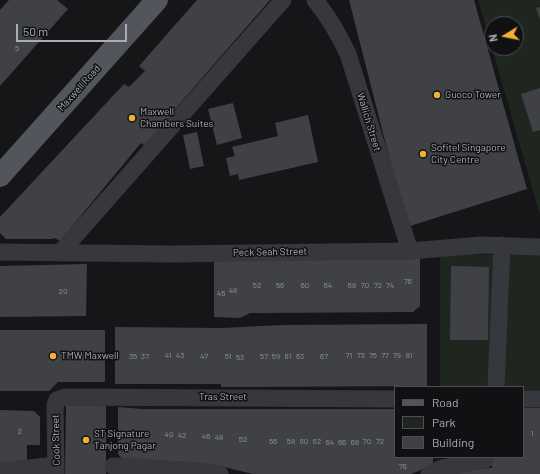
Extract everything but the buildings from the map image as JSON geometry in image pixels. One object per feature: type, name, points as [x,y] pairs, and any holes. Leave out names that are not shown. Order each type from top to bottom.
[{"type":"main road","name":"Maxwell Road","points":[[0,176],[157,0]]},
{"type":"street","points":[[60,253],[283,0]]},
{"type":"street","name":"Wallich Street","points":[[315,0],[336,29],[348,54],[410,250]]},
{"type":"street","points":[[481,245],[484,237],[490,234],[513,234],[517,235],[532,246]]},
{"type":"street","name":"Peck Seah Street","points":[[0,252],[171,254],[410,250],[481,245],[532,246]]},
{"type":"street","points":[[496,386],[502,245]]},
{"type":"street","name":"Tras Street","points":[[55,405],[56,400],[65,397],[394,399]]},
{"type":"street","points":[[524,399],[540,399]]},
{"type":"street","name":"Cook Street","points":[[55,405],[56,470]]},
{"type":"street","points":[[439,468],[485,460],[485,458]]},
{"type":"street","points":[[113,466],[202,471],[220,474]]},
{"type":"street","points":[[0,471],[56,470]]},
{"type":"green space","points":[[478,0],[540,0],[540,215],[494,56],[524,56],[524,16],[484,16],[484,20]]},
{"type":"green space","points":[[440,254],[540,255],[540,390],[524,390],[524,386],[440,386]]},
{"type":"place","name":"Guoco Tower","points":[[437,95]]},
{"type":"place","name":"Maxwell Chambers Suites","points":[[132,118]]},
{"type":"place","name":"Sofitel Singapore City Centre","points":[[423,154]]},
{"type":"place","name":"TMW Maxwell","points":[[53,356]]},
{"type":"place","name":"ST Signature Tanjong Pagar","points":[[86,440]]}]
